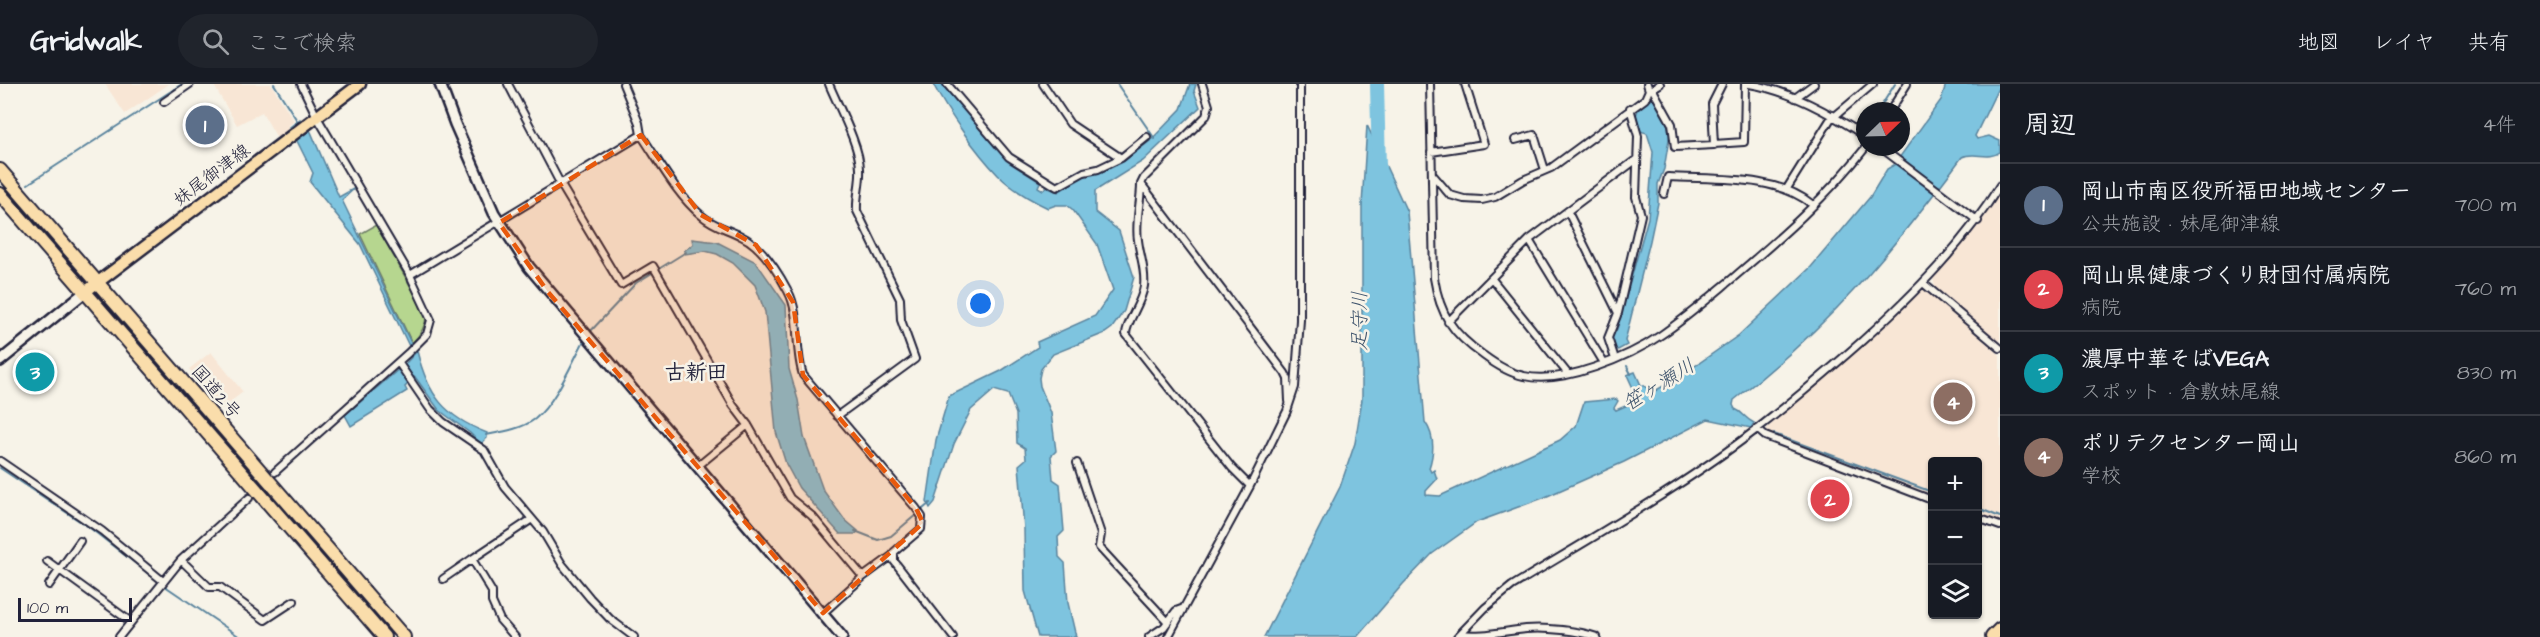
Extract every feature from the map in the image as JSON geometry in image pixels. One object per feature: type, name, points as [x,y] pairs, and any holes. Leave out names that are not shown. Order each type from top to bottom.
[{"type":"highway","name":"国道2号","points":[[0,170],[404,637]]},
{"type":"highway","name":"国道2号","points":[[0,194],[384,637]]},
{"type":"highway","points":[[1992,637],[2000,629]]},
{"type":"main road","name":"妹尾御津線","points":[[85,292],[360,84]]},
{"type":"street","points":[[164,102],[190,84]]},
{"type":"street","points":[[275,472],[408,353],[426,334],[431,320],[410,275],[317,117],[301,84]]},
{"type":"street","points":[[440,84],[455,124],[499,222],[529,267],[842,637]]},
{"type":"street","points":[[508,84],[561,185],[621,285],[653,266],[790,498],[812,516],[863,577]]},
{"type":"street","points":[[622,84],[639,123],[641,135],[686,199],[701,215],[720,229],[741,236],[756,245],[782,282],[793,302],[798,361],[803,375],[922,517],[921,529],[823,614]]},
{"type":"street","points":[[829,84],[859,156],[857,211],[900,299],[901,320],[915,359],[837,416]]},
{"type":"street","points":[[947,84],[1009,157],[1056,187],[1084,172],[1098,169],[1121,158],[1148,137]]},
{"type":"street","points":[[1043,84],[1070,124],[1121,158]]},
{"type":"street","points":[[1202,84],[1209,106],[1206,116],[1144,178],[1141,184],[1137,232],[1144,268],[1144,290],[1134,317],[1126,328],[1126,334],[1232,468],[1250,486]]},
{"type":"street","points":[[1168,637],[1250,486],[1289,404],[1298,363],[1300,320],[1300,84]]},
{"type":"street","points":[[1430,84],[1434,278],[1437,297],[1448,322],[1457,333],[1481,353],[1509,371],[1535,377],[1568,374],[1605,363],[1659,336],[1695,310],[1756,258],[1813,205],[1859,156]]},
{"type":"street","points":[[1431,152],[1484,144],[1465,84]]},
{"type":"street","points":[[1432,173],[1450,195],[1482,200],[1495,197],[1545,170],[1645,99],[1650,88],[1660,84]]},
{"type":"street","points":[[1714,144],[1712,104],[1722,84]]},
{"type":"street","points":[[1650,88],[1671,124],[1675,147],[1744,142],[1745,84]]},
{"type":"street","points":[[1749,84],[1795,98],[1834,116],[1856,130]]},
{"type":"street","points":[[1795,98],[1814,84]]},
{"type":"street","points":[[1786,190],[1834,116],[1873,84]]},
{"type":"street","points":[[1896,102],[1907,84]]},
{"type":"street","points":[[1615,359],[1608,338],[1618,313],[1641,215],[1636,197],[1638,136],[1630,108]]},
{"type":"street","points":[[410,275],[641,135]]},
{"type":"street","points":[[1515,140],[1534,135],[1545,170]]},
{"type":"street","points":[[1892,156],[1978,222]]},
{"type":"street","points":[[1448,322],[1529,240],[1638,159]]},
{"type":"street","points":[[1664,194],[1668,177],[1759,183],[1786,190],[1803,197],[1813,205]]},
{"type":"street","points":[[1141,184],[1285,373],[1288,379],[1289,404]]},
{"type":"street","points":[[1458,635],[1485,608],[1512,586],[1708,464],[1758,429],[1906,302],[1978,222],[2000,185]]},
{"type":"street","points":[[1568,212],[1618,313]]},
{"type":"street","points":[[1529,240],[1605,363]]},
{"type":"street","points":[[1492,279],[1568,374]]},
{"type":"street","points":[[1923,283],[2000,348]]},
{"type":"street","points":[[0,361],[85,292]]},
{"type":"street","points":[[398,362],[430,409],[443,422],[484,450],[505,486],[590,598],[610,619],[634,637]]},
{"type":"street","points":[[698,466],[748,425]]},
{"type":"street","points":[[1758,429],[1765,436],[1928,498]]},
{"type":"street","points":[[0,461],[102,531],[163,581]]},
{"type":"street","points":[[1077,463],[1101,534],[1099,547],[1168,622]]},
{"type":"street","points":[[130,637],[121,634],[163,581],[181,560],[249,498]]},
{"type":"street","points":[[443,579],[532,519]]},
{"type":"street","points":[[1982,520],[2000,526]]},
{"type":"street","points":[[49,585],[80,541]]},
{"type":"street","points":[[893,555],[894,561],[953,637]]},
{"type":"street","points":[[472,559],[492,592],[492,602],[500,620],[515,637]]},
{"type":"street","points":[[181,560],[209,587],[220,587],[265,620],[294,601]]},
{"type":"street","points":[[47,561],[131,622]]},
{"type":"street","points":[[1149,637],[1168,622],[1176,611],[1184,608]]},
{"type":"street","points":[[1458,635],[1472,636],[1529,628],[1598,637]]},
{"type":"highlighted area","points":[[641,135],[701,215],[756,245],[793,302],[803,375],[916,508],[923,523],[823,613],[548,292],[499,223]]},
{"type":"shaded area","points":[[105,84],[169,84],[125,114]]},
{"type":"shaded area","points":[[213,84],[271,84],[294,121],[288,126],[290,129],[277,138],[262,112],[237,125]]},
{"type":"shaded area","points":[[2000,193],[2000,345],[1935,288],[1933,277],[1980,223]]},
{"type":"shaded area","points":[[1924,288],[2000,355],[2000,522],[1982,515],[1982,457],[1928,457],[1928,496],[1766,435],[1768,427],[1891,321]]},
{"type":"shaded area","points":[[211,352],[243,392],[221,409],[189,369]]},
{"type":"green space","points":[[376,225],[426,314],[422,330],[412,343],[360,234]]},
{"type":"water","points":[[933,84],[944,84],[1010,163],[1040,182],[1038,187],[1043,190],[1046,187],[1058,192],[1083,176],[1102,172],[1124,161],[1150,141],[1181,109],[1190,84],[1196,84],[1194,91],[1200,107],[1143,161],[1095,191],[1095,212],[1119,231],[1134,277],[1124,311],[1112,328],[1105,333],[1053,354],[1041,369],[1039,378],[1051,413],[1056,451],[1051,456],[1053,479],[1060,484],[1064,531],[1058,537],[1059,557],[1065,563],[1068,603],[1076,637],[1038,637],[1025,591],[1024,529],[1019,465],[1026,459],[1025,448],[1017,443],[1016,414],[1008,394],[994,390],[971,410],[954,444],[935,502],[930,508],[927,502],[936,440],[949,396],[1001,371],[1038,347],[1037,342],[1095,316],[1113,290],[1097,244],[1073,210],[1067,205],[1048,208],[1022,194],[1003,180],[963,132]]},
{"type":"water","points":[[1649,84],[1653,84],[1653,97],[1666,118],[1670,133],[1664,169],[1658,184],[1658,203],[1650,241],[1625,341],[1627,345],[1618,350],[1614,349],[1610,339],[1617,329],[1648,218],[1653,152],[1647,133],[1640,131],[1635,118],[1638,110],[1649,100]]},
{"type":"water","points":[[1946,84],[2000,84],[1975,136],[1977,139],[1989,136],[2000,141],[2000,152],[1991,156],[1967,155],[1962,157],[1857,287],[1799,345],[1734,400],[1735,409],[1754,423],[1751,428],[1708,419],[1624,462],[1543,498],[1477,522],[1432,554],[1357,637],[1264,637],[1340,487],[1355,443],[1362,399],[1362,205],[1367,125],[1407,212],[1425,422],[1431,433],[1433,445],[1429,468],[1431,472],[1434,470],[1437,479],[1426,491],[1426,495],[1440,496],[1560,440],[1576,426],[1584,402],[1616,399],[1618,401],[1614,408],[1616,410],[1628,405],[1633,388],[1627,375],[1635,372],[1641,385],[1655,391],[1739,335],[1811,267],[1870,197],[1887,169],[1894,165],[1901,156],[1910,156],[1910,143],[1941,100]]},
{"type":"water","points":[[300,119],[311,132],[339,197],[355,188],[342,200],[411,343],[409,346],[360,244],[310,182],[313,173],[290,127]]},
{"type":"water","points":[[692,239],[717,242],[756,262],[786,305],[789,369],[798,400],[804,437],[823,490],[844,519],[858,531],[856,534],[840,534],[799,488],[786,464],[776,432],[765,312],[755,285],[733,263],[717,254],[705,251],[685,254],[684,251],[693,244]]},
{"type":"water","points":[[417,351],[427,380],[440,402],[459,419],[487,433],[487,438],[481,444],[439,410],[415,377],[405,387],[407,391],[351,426],[345,415]]},
{"type":"waterway","points":[[28,184],[182,84]]},
{"type":"waterway","points":[[274,84],[298,122]]},
{"type":"waterway","points":[[1117,84],[1155,139]]},
{"type":"waterway","name":"足守川","points":[[1377,84],[1379,168]]},
{"type":"waterway","points":[[1884,102],[1895,84]]},
{"type":"waterway","points":[[588,334],[636,283],[686,252]]},
{"type":"waterway","points":[[486,435],[512,430],[535,419],[543,412],[557,392],[585,339]]},
{"type":"waterway","points":[[1627,366],[1631,374]]},
{"type":"waterway","points":[[1774,434],[1928,491]]},
{"type":"waterway","points":[[0,468],[90,528],[154,578]]},
{"type":"waterway","points":[[855,531],[878,540],[891,536],[930,503]]},
{"type":"waterway","points":[[1982,510],[2000,517]]},
{"type":"waterway","points":[[165,586],[240,637]]},
{"type":"place","name":"岡山市南区役所福田地域センター","points":[[205,125]]},
{"type":"place","name":"濃厚中華そばVEGA","points":[[35,372]]},
{"type":"place","name":"ポリテクセンター岡山","points":[[1953,402]]},
{"type":"place","name":"岡山県健康づくり財団付属病院","points":[[1830,499]]},
{"type":"district","name":"古新田","points":[[696,372]]},
{"type":"water label","name":"笹ヶ瀬川","points":[[1659,385]]}]
